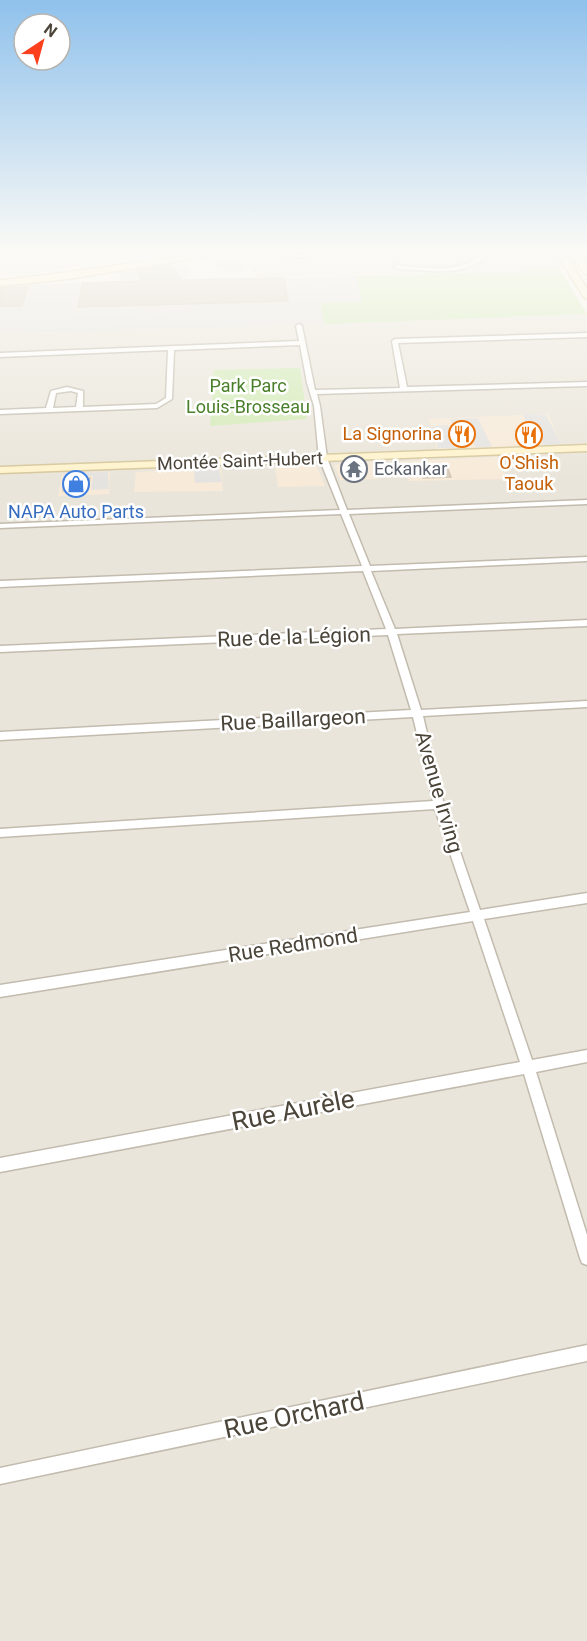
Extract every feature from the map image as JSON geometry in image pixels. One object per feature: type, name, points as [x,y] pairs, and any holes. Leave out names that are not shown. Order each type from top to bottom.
[{"type":"street","name":"Avenue Irving","points":[[299,328],[317,406],[323,458],[392,633],[417,713],[439,805],[528,1067],[587,1258]]},
{"type":"street","points":[[404,390],[395,341],[587,334]]},
{"type":"street","points":[[0,355],[302,344]]},
{"type":"street","points":[[0,412],[157,406],[170,399],[171,348]]},
{"type":"street","points":[[313,392],[587,384]]},
{"type":"street","points":[[49,410],[53,392],[57,390],[81,392],[79,409]]},
{"type":"street","name":"Montée Saint-Hubert","points":[[0,470],[587,448]]},
{"type":"street","points":[[0,526],[587,502]]},
{"type":"street","points":[[0,584],[587,559]]},
{"type":"street","name":"Rue de la Légion","points":[[0,649],[587,623]]},
{"type":"street","name":"Rue Baillargeon","points":[[0,736],[587,704]]},
{"type":"street","points":[[0,833],[439,805]]},
{"type":"street","name":"Rue Redmond","points":[[0,991],[587,898]]},
{"type":"street","name":"Rue Aurèle","points":[[0,1165],[587,1056]]},
{"type":"street","name":"Rue Orchard","points":[[0,1476],[587,1353]]},
{"type":"shaded area","points":[[0,328],[209,328],[0,334]]},
{"type":"shaded area","points":[[0,328],[56,328],[56,330],[0,332]]},
{"type":"shaded area","points":[[188,328],[587,328],[587,1641],[0,1641],[0,334]]},
{"type":"shaded area","points":[[523,414],[546,415],[562,445],[543,445],[531,423],[526,423]]},
{"type":"shaded area","points":[[548,414],[562,445],[437,449],[429,419]]},
{"type":"shaded area","points":[[478,418],[492,447],[475,447],[470,430],[454,430],[450,419]]},
{"type":"shaded area","points":[[448,425],[455,448],[438,448],[430,426]]},
{"type":"shaded area","points":[[497,457],[506,479],[409,481],[402,461]]},
{"type":"shaded area","points":[[373,462],[377,479],[340,480],[334,465]]},
{"type":"shaded area","points":[[316,465],[325,486],[278,487],[275,466]]},
{"type":"shaded area","points":[[221,468],[223,491],[134,492],[136,472]]},
{"type":"shaded area","points":[[219,469],[222,482],[195,483],[194,470]]},
{"type":"shaded area","points":[[108,472],[109,489],[91,490],[93,476],[63,477],[64,473]]},
{"type":"shaded area","points":[[110,472],[109,494],[58,496],[62,474]]},
{"type":"green space","name":"Park Parc Louis-Brosseau","points":[[300,368],[307,419],[210,426],[214,370]]},
{"type":"building","name":"O'Shish Taouk","points":[[532,428],[538,441],[525,441],[519,429]]},
{"type":"building","points":[[446,464],[451,477],[423,478],[418,465]]},
{"type":"building","name":"NAPA Auto Parts","points":[[90,478],[88,490],[63,491],[65,479]]},
{"type":"place","name":"La Signorina","points":[[462,434]]},
{"type":"place","name":"O'Shish Taouk","points":[[529,435]]},
{"type":"place","name":"Eckankar","points":[[354,469]]},
{"type":"place","name":"NAPA Auto Parts","points":[[76,484]]}]
